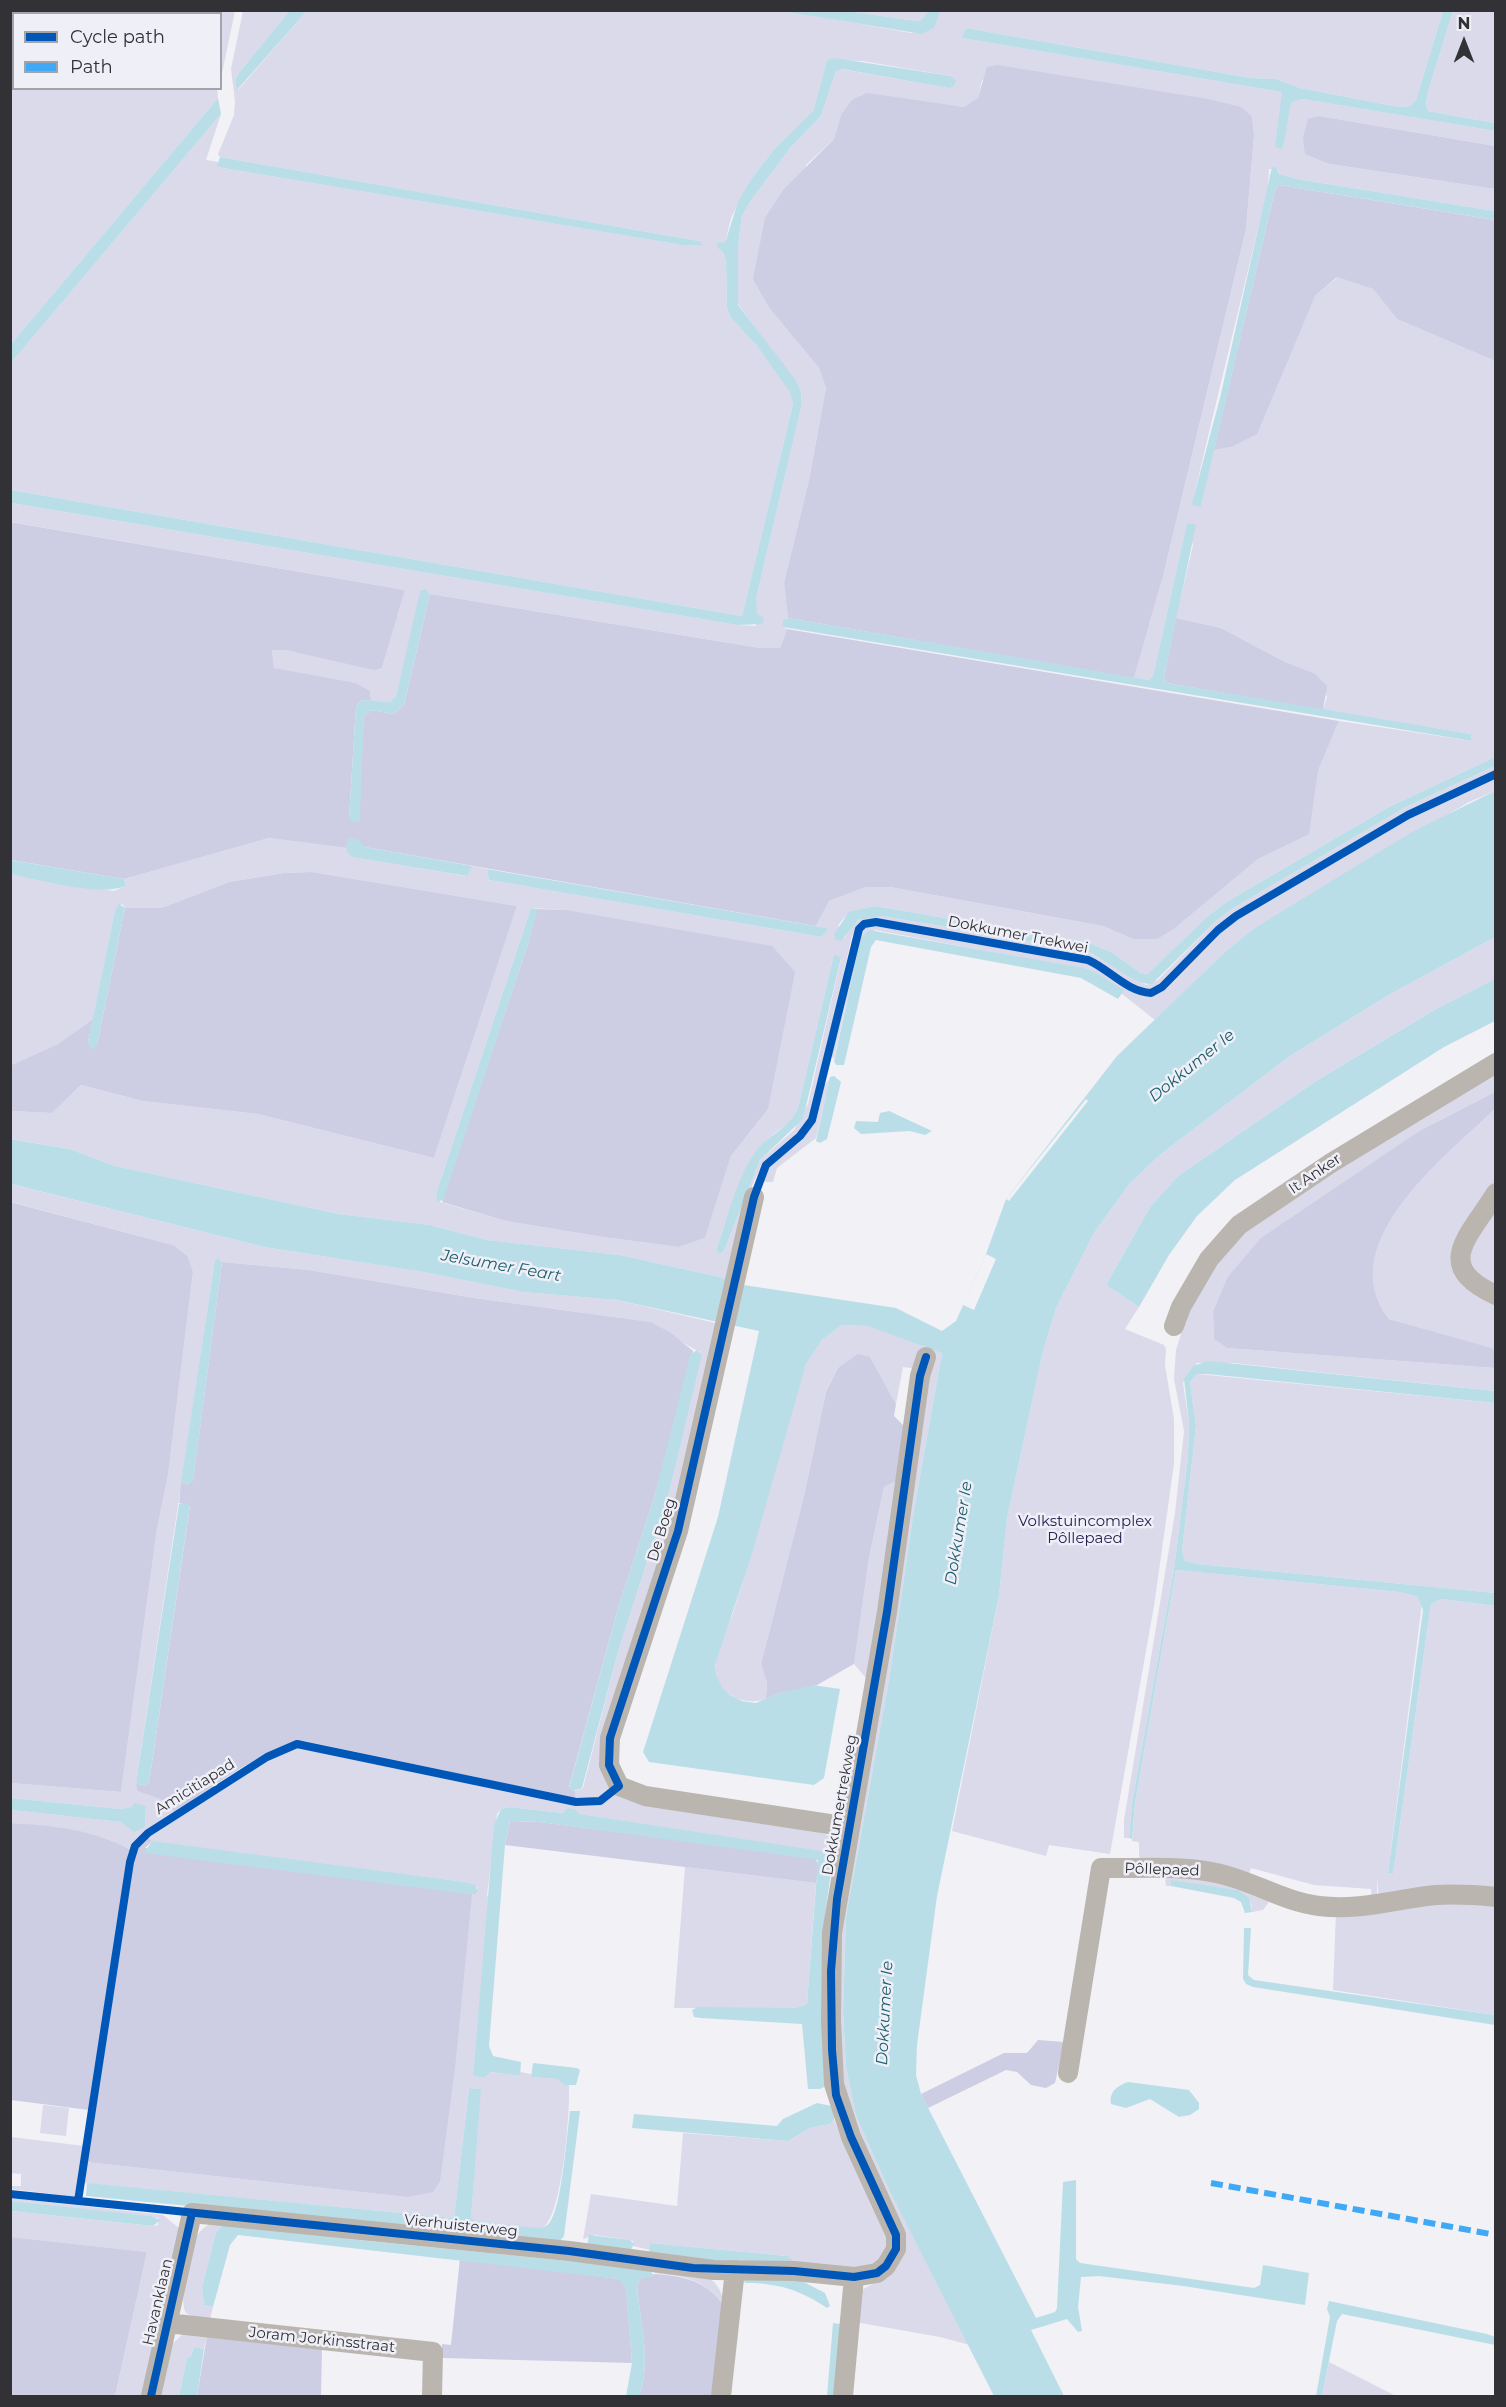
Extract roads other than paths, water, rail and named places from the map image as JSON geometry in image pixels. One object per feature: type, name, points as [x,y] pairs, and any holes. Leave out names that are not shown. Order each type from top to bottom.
[{"type":"street","name":"It Anker","points":[[1174,1326],[1181,1307],[1209,1259],[1239,1225],[1331,1163],[1496,1063]]},
{"type":"street","points":[[1496,1193],[1460,1253],[1459,1267],[1467,1279],[1496,1295]]},
{"type":"street","name":"De Boeg","points":[[754,1197],[734,1276],[678,1530],[610,1738],[609,1765],[619,1786],[645,1796],[849,1827]]},
{"type":"street","name":"Dokkumertrekweg","points":[[896,2249],[893,2225],[851,2137],[834,2084],[831,2021],[832,1933],[887,1612],[920,1376],[926,1357]]},
{"type":"street","name":"Pôllepaed","points":[[1068,2073],[1101,1868],[1180,1868],[1206,1871],[1228,1876],[1284,1898],[1318,1906],[1368,1907],[1438,1895],[1496,1897]]},
{"type":"street","name":"Vierhuisterweg","points":[[192,2213],[569,2251],[693,2268],[794,2271],[854,2277],[877,2272],[892,2258],[896,2249]]},
{"type":"street","name":"Havanklaan","points":[[151,2397],[192,2213]]},
{"type":"street","points":[[722,2397],[735,2270]]},
{"type":"street","points":[[843,2397],[854,2277]]},
{"type":"street","name":"Joram Jorkinsstraat","points":[[167,2323],[433,2352],[432,2397]]},
{"type":"water","points":[[289,11],[307,11],[237,90],[235,81],[238,74]]},
{"type":"water","points":[[782,11],[848,11],[916,21],[922,19],[928,11],[940,11],[935,27],[922,34]]},
{"type":"water","points":[[1443,11],[1453,11],[1428,92],[1426,103],[1428,111],[1495,123],[1495,131],[1302,99],[1291,103],[1282,149],[1275,147],[1282,92],[961,38],[966,28],[1251,78],[1276,79],[1300,88],[1399,107],[1410,106],[1416,100]]},
{"type":"water","points":[[835,58],[951,76],[956,81],[953,87],[948,88],[842,69],[836,71],[821,116],[791,147],[742,216],[738,247],[738,305],[795,379],[801,391],[802,404],[756,599],[757,614],[764,618],[763,624],[737,625],[11,503],[11,490],[742,616],[793,404],[790,392],[757,346],[731,318],[727,308],[726,262],[723,252],[717,247],[718,242],[724,243],[726,240],[738,202],[751,179],[775,148],[813,111],[827,60]]},
{"type":"water","points":[[218,98],[221,114],[11,363],[11,344]]},
{"type":"water","points":[[220,157],[699,241],[703,245],[681,245],[223,168],[217,166]]},
{"type":"water","points":[[1272,167],[1277,168],[1279,174],[1297,179],[1495,211],[1495,220],[1279,185],[1275,190],[1201,507],[1192,505],[1220,398]]},
{"type":"water","points":[[1187,523],[1196,525],[1164,678],[1167,683],[1471,734],[1472,741],[783,627],[783,620],[788,618],[1149,680],[1153,676]]},
{"type":"water","points":[[425,589],[430,594],[404,705],[394,714],[372,710],[364,716],[360,821],[352,822],[349,818],[356,706],[362,700],[390,702],[396,696],[419,596],[421,590]]},
{"type":"water","points":[[1495,757],[1495,766],[1404,808],[1235,907],[1218,919],[1152,984],[1137,981],[1086,951],[882,916],[858,920],[841,941],[836,940],[834,934],[849,912],[874,906],[1087,942],[1113,953],[1141,973],[1148,974],[1209,915],[1228,901],[1389,807]]},
{"type":"water","points":[[1495,791],[1495,937],[1387,996],[1290,1056],[1161,1154],[1130,1183],[1094,1233],[1056,1308],[1043,1351],[1007,1518],[999,1596],[937,1896],[917,2045],[916,2075],[921,2094],[1036,2318],[1055,2312],[1057,2308],[1063,2182],[1076,2180],[1076,2259],[1080,2263],[1254,2288],[1260,2285],[1263,2265],[1309,2273],[1305,2305],[1183,2286],[1099,2276],[1081,2277],[1078,2307],[1082,2331],[1078,2332],[1067,2319],[1031,2330],[1064,2396],[994,2396],[889,2190],[856,2116],[846,2067],[843,2012],[846,1917],[889,1680],[914,1510],[942,1353],[868,1326],[842,1325],[822,1340],[806,1364],[751,1557],[715,1665],[716,1675],[722,1687],[730,1695],[742,1701],[756,1703],[777,1694],[813,1685],[840,1689],[824,1778],[814,1785],[649,1762],[643,1752],[718,1517],[759,1331],[617,1300],[523,1292],[423,1272],[264,1247],[11,1184],[10,1139],[70,1149],[115,1166],[339,1214],[430,1225],[487,1240],[620,1255],[729,1279],[737,1284],[896,1308],[942,1331],[956,1321],[986,1254],[1006,1199],[1117,1056],[1226,951],[1253,929],[1412,832]]},
{"type":"water","points":[[350,838],[359,840],[365,847],[472,866],[467,876],[352,857],[347,852],[347,840]]},
{"type":"water","points":[[10,860],[124,879],[126,886],[114,889],[85,889],[11,874]]},
{"type":"water","points":[[487,869],[827,928],[827,931],[821,937],[489,880]]},
{"type":"water","points":[[119,904],[125,908],[97,1045],[93,1049],[89,1047],[88,1042],[115,910]]},
{"type":"water","points":[[531,908],[537,909],[537,912],[528,944],[444,1199],[438,1202],[436,1194]]},
{"type":"water","points":[[869,930],[1083,968],[1093,971],[1124,990],[1118,999],[1081,978],[876,940],[871,947],[844,1065],[836,1065],[834,1061],[861,938]]},
{"type":"water","points":[[834,954],[841,958],[803,1119],[760,1160],[724,1251],[719,1254],[716,1250],[738,1185],[749,1161],[761,1145],[789,1121],[798,1108]]},
{"type":"water","points":[[1495,979],[1495,1021],[1444,1047],[1235,1180],[1197,1216],[1169,1255],[1139,1307],[1106,1285],[1150,1207],[1178,1176],[1316,1081],[1436,1009]]},
{"type":"water","points":[[834,1076],[841,1082],[827,1139],[820,1143],[816,1141],[830,1077]]},
{"type":"water","points":[[889,1111],[932,1131],[925,1135],[910,1131],[861,1134],[854,1128],[856,1121],[878,1122],[880,1113]]},
{"type":"water","points":[[218,1258],[222,1262],[193,1482],[188,1484],[181,1482],[215,1260]]},
{"type":"water","points":[[697,1350],[702,1354],[668,1497],[618,1652],[582,1788],[573,1791],[569,1788],[618,1608],[654,1498],[690,1355]]},
{"type":"water","points":[[1208,1361],[1495,1391],[1495,1403],[1207,1374],[1197,1374],[1190,1382],[1196,1426],[1182,1551],[1185,1561],[1495,1593],[1495,1606],[1441,1599],[1431,1604],[1393,1874],[1388,1873],[1423,1610],[1418,1597],[1399,1592],[1176,1570],[1135,1803],[1132,1839],[1129,1838],[1132,1803],[1174,1569],[1188,1457],[1189,1423],[1184,1379],[1193,1366]]},
{"type":"water","points":[[179,1504],[190,1505],[149,1783],[144,1786],[136,1783]]},
{"type":"water","points":[[11,1798],[121,1809],[132,1807],[134,1803],[146,1806],[145,1827],[134,1832],[121,1822],[11,1810]]},
{"type":"water","points":[[509,1807],[563,1813],[568,1808],[580,1814],[821,1851],[834,1857],[826,1914],[822,1971],[826,2086],[820,2089],[808,2089],[802,2024],[701,2018],[694,2017],[692,2010],[698,2007],[795,2008],[807,2004],[818,1860],[540,1822],[510,1821],[505,1845],[489,2046],[493,2056],[521,2062],[520,2076],[491,2072],[484,2078],[473,2076],[494,1825],[501,1809]]},
{"type":"water","points":[[152,1841],[465,1882],[475,1885],[478,1891],[475,1894],[467,1894],[144,1853]]},
{"type":"water","points":[[1171,1880],[1238,1890],[1249,1898],[1252,1912],[1245,1913],[1241,1902],[1234,1898],[1171,1886]]},
{"type":"water","points":[[1244,1928],[1251,1928],[1248,1975],[1254,1980],[1495,2015],[1495,2025],[1253,1987],[1246,1984],[1243,1979]]},
{"type":"water","points":[[533,2063],[577,2068],[580,2070],[576,2085],[565,2085],[557,2079],[531,2077]]},
{"type":"water","points":[[1128,2082],[1189,2090],[1199,2103],[1199,2109],[1190,2115],[1179,2117],[1150,2099],[1126,2108],[1111,2104],[1111,2096],[1115,2090]]},
{"type":"water","points":[[469,2088],[481,2089],[471,2218],[476,2221],[534,2228],[548,2224],[554,2214],[561,2186],[570,2111],[580,2111],[564,2236],[559,2242],[86,2196],[87,2183],[454,2218]]},
{"type":"water","points":[[817,2103],[831,2106],[835,2113],[834,2120],[830,2124],[810,2128],[788,2141],[632,2128],[634,2114],[777,2126],[783,2119]]},
{"type":"water","points":[[11,2201],[150,2216],[160,2220],[153,2226],[11,2211]]},
{"type":"water","points":[[225,2223],[332,2234],[348,2239],[649,2269],[654,2276],[640,2279],[637,2286],[645,2356],[645,2370],[639,2396],[626,2396],[632,2363],[626,2288],[619,2279],[238,2235],[230,2245],[213,2307],[204,2305],[202,2287],[216,2232]]},
{"type":"water","points":[[589,2235],[630,2240],[634,2244],[630,2251],[587,2246]]},
{"type":"water","points":[[650,2243],[787,2256],[792,2260],[791,2263],[736,2264],[649,2254]]},
{"type":"water","points":[[743,2278],[800,2280],[825,2293],[830,2306],[827,2308],[807,2296],[788,2289],[768,2284],[746,2283],[741,2280]]},
{"type":"water","points":[[1329,2301],[1487,2334],[1495,2337],[1495,2345],[1342,2314],[1337,2321],[1322,2396],[1316,2396],[1330,2317],[1327,2309]]},
{"type":"water","points":[[833,2323],[840,2324],[837,2396],[827,2396]]},
{"type":"water","points":[[194,2347],[204,2349],[197,2396],[179,2396],[187,2358],[191,2356]]},
{"type":"water label","name":"Dokkumer Ie","points":[[1192,1066]]},
{"type":"water label","name":"Jelsumer Feart","points":[[501,1266]]},
{"type":"water label","name":"Dokkumer Ie","points":[[959,1533]]},
{"type":"water label","name":"Dokkumer Ie","points":[[885,2013]]},
{"type":"park label","name":"Volkstuincomplex Pôllepaed","points":[[1085,1530]]}]
